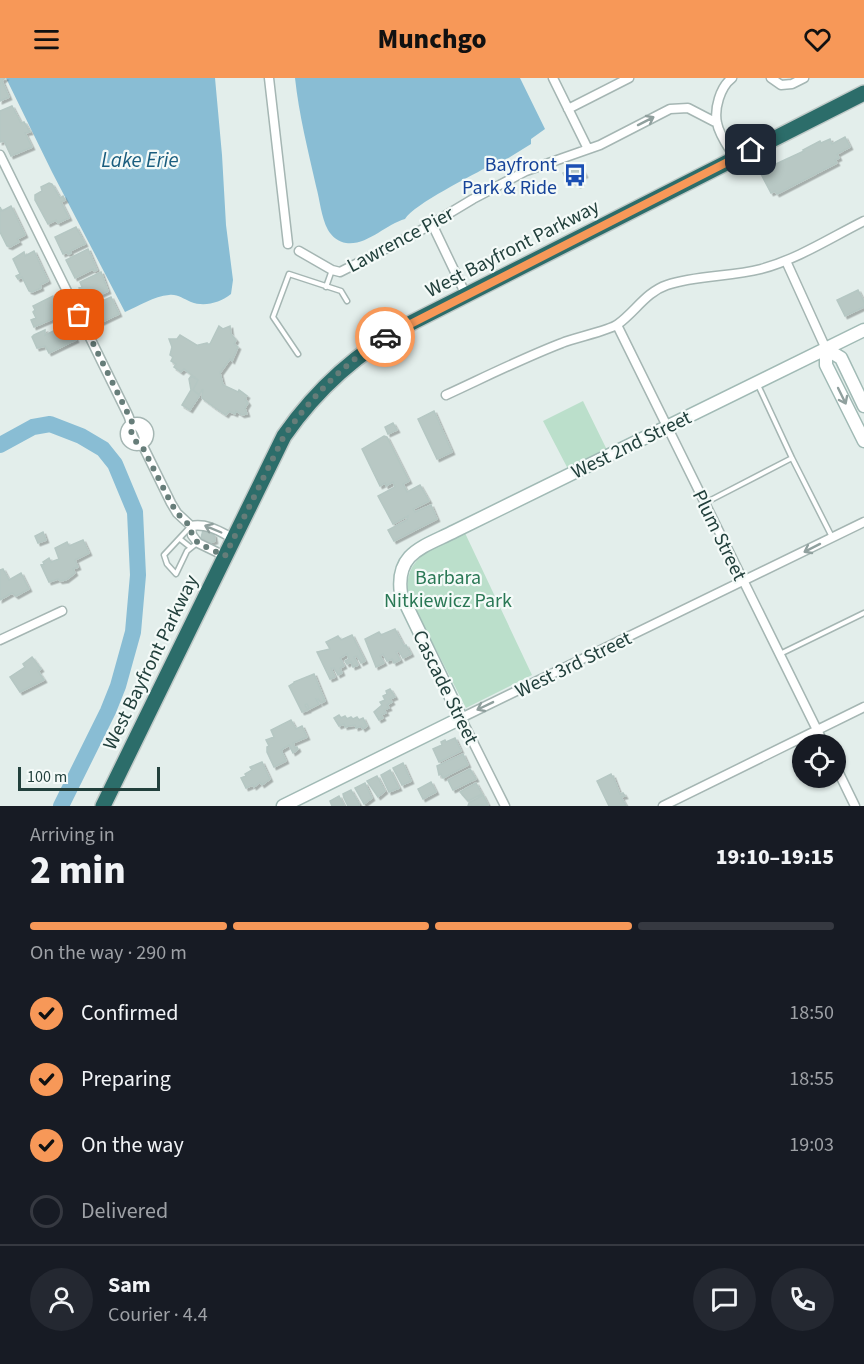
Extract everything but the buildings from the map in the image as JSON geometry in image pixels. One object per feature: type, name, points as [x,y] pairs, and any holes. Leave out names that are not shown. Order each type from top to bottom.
[{"type":"highway","name":"West Bayfront Parkway","points":[[103,806],[284,436],[313,398],[341,370],[373,345],[411,323],[864,93]]},
{"type":"street","points":[[269,78],[288,244]]},
{"type":"street","points":[[553,78],[588,149]]},
{"type":"street","points":[[568,109],[630,78]]},
{"type":"street","points":[[732,78],[720,94],[717,123],[735,158]]},
{"type":"street","points":[[771,78],[782,85],[792,84],[804,78]]},
{"type":"street","name":"Lawrence Pier","points":[[299,251],[332,270],[340,272],[526,171],[588,149],[676,107],[694,109],[717,123]]},
{"type":"street","points":[[0,155],[130,419],[138,426],[144,438],[142,446],[171,503],[190,526],[194,545],[225,556]]},
{"type":"street","points":[[446,394],[546,349],[617,325],[648,297],[667,285],[727,276],[786,261],[864,221]]},
{"type":"street","points":[[432,224],[466,295]]},
{"type":"street","points":[[786,261],[826,350],[826,365],[864,441]]},
{"type":"street","name":"Plum Street","points":[[617,325],[819,734]]},
{"type":"street","name":"West 2nd Street","points":[[403,565],[416,551],[864,330]]},
{"type":"street","points":[[826,350],[841,358],[864,406]]},
{"type":"street","points":[[130,419],[126,428],[127,441],[133,445],[142,446]]},
{"type":"street","name":"West 3rd Street","points":[[283,806],[864,522]]},
{"type":"street","points":[[190,526],[201,524],[208,526],[234,539]]},
{"type":"street","name":"Cascade Street","points":[[403,565],[400,582],[403,600],[505,806]]},
{"type":"street","points":[[0,640],[62,611]]},
{"type":"street","points":[[663,806],[864,707]]},
{"type":"street","points":[[846,788],[855,806]]},
{"type":"lane","points":[[326,287],[332,270]]},
{"type":"lane","points":[[298,354],[273,317],[289,274],[341,291],[347,301]]},
{"type":"lane","points":[[757,383],[832,537]]},
{"type":"lane","points":[[704,503],[792,458]]},
{"type":"lane","points":[[180,539],[194,545],[176,574],[167,564],[164,555],[190,526]]},
{"type":"lane","points":[[780,654],[864,613]]},
{"type":"green space","points":[[583,401],[607,450],[568,469],[543,421]]},
{"type":"green space","name":"Barbara Nitkiewicz Park","points":[[465,533],[532,675],[466,708],[408,595],[408,581],[416,562],[432,549]]},
{"type":"water","name":"Lake Erie","points":[[6,78],[215,78],[226,225],[233,280],[231,294],[217,302],[206,304],[191,302],[175,295],[163,296],[125,312]]},
{"type":"water","points":[[295,78],[520,78],[545,129],[531,139],[531,144],[494,167],[491,165],[431,198],[405,219],[369,238],[346,243],[332,235],[324,220],[304,132]]},
{"type":"waterway","points":[[0,445],[33,427],[50,424],[81,436],[103,449],[115,464],[135,512],[138,575],[133,632],[118,686],[108,711],[61,806]]},
{"type":"way so far","points":[[79,315],[132,422],[130,430],[136,442],[142,446],[177,513],[190,526],[192,535],[198,543],[225,556],[284,436],[294,422],[313,398],[341,370],[385,337]]},
{"type":"place","name":"Bayfront Park & Ride","points":[[575,175]]},
{"type":"route","points":[[385,337],[751,150]]}]
